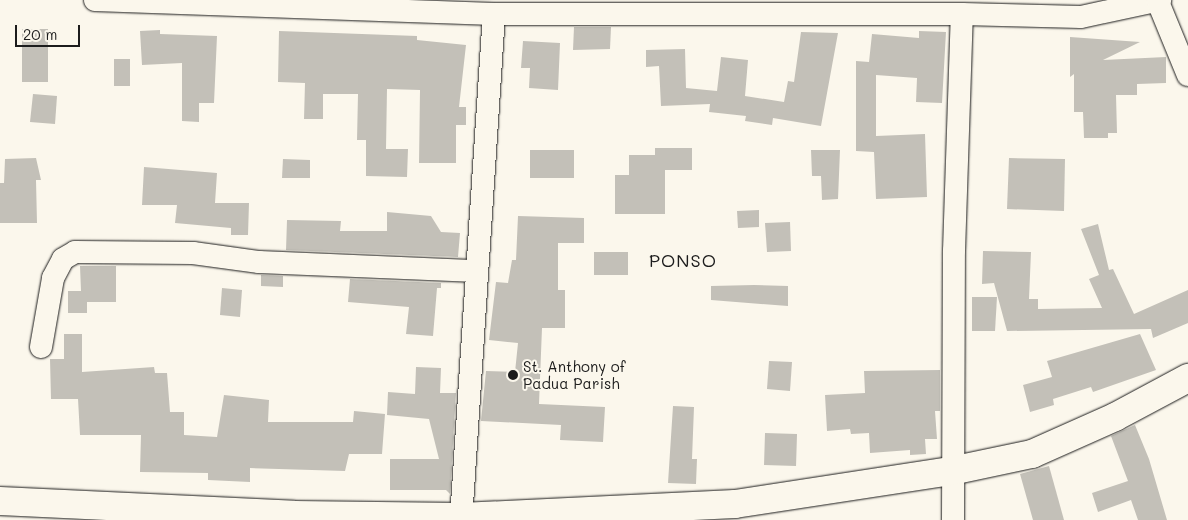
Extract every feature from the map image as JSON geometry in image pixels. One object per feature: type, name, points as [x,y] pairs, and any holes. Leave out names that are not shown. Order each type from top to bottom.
[{"type":"main road","points":[[0,501],[294,515],[461,518],[735,504],[951,470],[1032,454],[1115,418],[1188,378]]},
{"type":"street","points":[[95,0],[237,3],[494,14],[592,7],[1081,17],[1159,1],[1188,75]]},
{"type":"street","points":[[461,518],[494,14]]},
{"type":"street","points":[[953,520],[951,470],[962,14]]},
{"type":"street","points":[[41,347],[53,278],[63,259],[75,252],[192,253],[258,262],[477,271]]},
{"type":"building","points":[[574,27],[611,27],[610,49],[573,50]]},
{"type":"building","points":[[22,29],[48,29],[48,82],[22,82]]},
{"type":"building","points":[[160,30],[160,34],[217,36],[214,103],[199,103],[199,122],[182,121],[182,63],[142,65],[140,31]]},
{"type":"building","points":[[279,31],[417,36],[417,40],[466,45],[459,107],[466,107],[466,125],[456,125],[456,163],[419,163],[420,90],[387,89],[386,149],[408,149],[407,177],[366,176],[366,140],[357,140],[358,94],[323,94],[323,119],[304,119],[305,83],[278,82]]},
{"type":"building","points":[[919,31],[946,32],[942,103],[916,102],[917,78],[876,75],[876,136],[925,134],[927,197],[876,199],[874,152],[856,151],[856,61],[869,62],[872,34],[919,38]]},
{"type":"building","points":[[801,32],[838,33],[821,126],[773,118],[772,125],[745,121],[746,116],[709,112],[710,104],[661,106],[659,66],[646,67],[646,50],[685,49],[686,88],[717,91],[721,57],[748,60],[745,96],[784,102],[788,81],[794,82]]},
{"type":"building","points":[[1070,37],[1140,42],[1103,60],[1166,57],[1166,83],[1137,84],[1137,95],[1116,95],[1117,133],[1108,133],[1108,138],[1084,138],[1083,112],[1074,112],[1074,74],[1070,77]]},
{"type":"building","points":[[523,41],[560,43],[558,90],[529,88],[530,68],[521,68]]},
{"type":"building","points":[[114,59],[130,59],[130,86],[114,86]]},
{"type":"building","points":[[33,94],[57,96],[55,124],[30,122]]},
{"type":"building","points":[[655,148],[692,148],[692,170],[665,170],[665,214],[615,214],[615,175],[629,175],[629,155],[655,155]]},
{"type":"building","points":[[530,150],[574,150],[574,178],[530,178]]},
{"type":"building","points":[[811,150],[840,150],[838,199],[822,200],[821,176],[812,176]]},
{"type":"building","points":[[36,158],[41,180],[36,180],[37,223],[0,223],[0,183],[4,183],[5,159]]},
{"type":"building","points":[[1009,158],[1065,159],[1064,211],[1007,209]]},
{"type":"building","points":[[283,159],[310,160],[310,178],[282,178]]},
{"type":"building","points":[[144,167],[217,173],[215,203],[249,203],[248,235],[231,235],[231,228],[175,223],[177,205],[142,205]]},
{"type":"building","points":[[759,210],[759,227],[738,228],[737,211]]},
{"type":"building","points":[[387,212],[431,216],[441,232],[460,233],[458,257],[286,250],[287,220],[341,221],[340,231],[387,231]]},
{"type":"building","points":[[518,216],[584,218],[584,243],[558,243],[558,290],[565,290],[565,328],[542,328],[539,404],[605,407],[603,442],[560,440],[561,425],[481,421],[486,371],[515,372],[518,343],[489,340],[496,282],[508,283],[512,260],[516,260]]},
{"type":"building","points":[[790,222],[791,251],[767,252],[765,223]]},
{"type":"building","points":[[1098,224],[1109,270],[1113,269],[1134,314],[1188,290],[1188,323],[1153,338],[1151,329],[1007,331],[994,283],[982,284],[983,251],[1031,252],[1029,299],[1038,299],[1038,309],[1102,308],[1089,279],[1099,275],[1081,229]]},
{"type":"building","points":[[594,252],[628,252],[628,275],[594,275]]},
{"type":"building","points":[[80,266],[116,266],[116,302],[87,302],[87,313],[68,313],[68,291],[81,291]]},
{"type":"building","points":[[261,275],[283,276],[283,287],[261,286]]},
{"type":"building","points":[[350,279],[441,283],[441,288],[437,288],[433,336],[406,334],[409,307],[348,302]]},
{"type":"building","points":[[711,286],[788,286],[788,306],[711,300]]},
{"type":"building","points":[[222,288],[242,290],[240,317],[220,315]]},
{"type":"building","points":[[972,297],[997,297],[995,331],[972,331]]},
{"type":"building","points":[[64,334],[82,334],[82,372],[154,367],[155,373],[167,373],[170,412],[184,412],[184,435],[217,437],[224,395],[269,400],[268,422],[353,422],[354,411],[385,414],[382,454],[349,454],[345,471],[250,468],[250,482],[208,480],[208,473],[140,472],[141,435],[80,435],[78,399],[51,399],[50,359],[64,359]]},
{"type":"building","points":[[1140,334],[1156,370],[1093,392],[1091,387],[1053,399],[1054,405],[1030,412],[1023,385],[1052,377],[1047,361]]},
{"type":"building","points":[[769,361],[792,362],[790,391],[767,389]]},
{"type":"building","points":[[416,367],[441,368],[440,393],[456,393],[450,494],[446,490],[390,490],[390,459],[439,459],[429,419],[387,415],[388,392],[415,394]]},
{"type":"building","points":[[940,370],[940,411],[935,411],[937,439],[925,439],[926,454],[910,455],[910,450],[870,453],[869,433],[851,434],[850,429],[827,431],[825,395],[865,393],[864,371]]},
{"type":"building","points":[[673,406],[694,407],[692,459],[697,459],[696,484],[668,483]]},
{"type":"building","points":[[1135,425],[1149,459],[1167,520],[1138,520],[1131,500],[1098,512],[1092,493],[1128,481],[1111,436]]},
{"type":"building","points":[[765,433],[797,434],[796,466],[764,465]]},
{"type":"building","points":[[1049,466],[1064,520],[1033,520],[1020,474]]},
{"type":"place","name":"St. Anthony of Padua Parish","points":[[513,375]]},
{"type":"district","name":"PONSO","points":[[683,260]]}]
